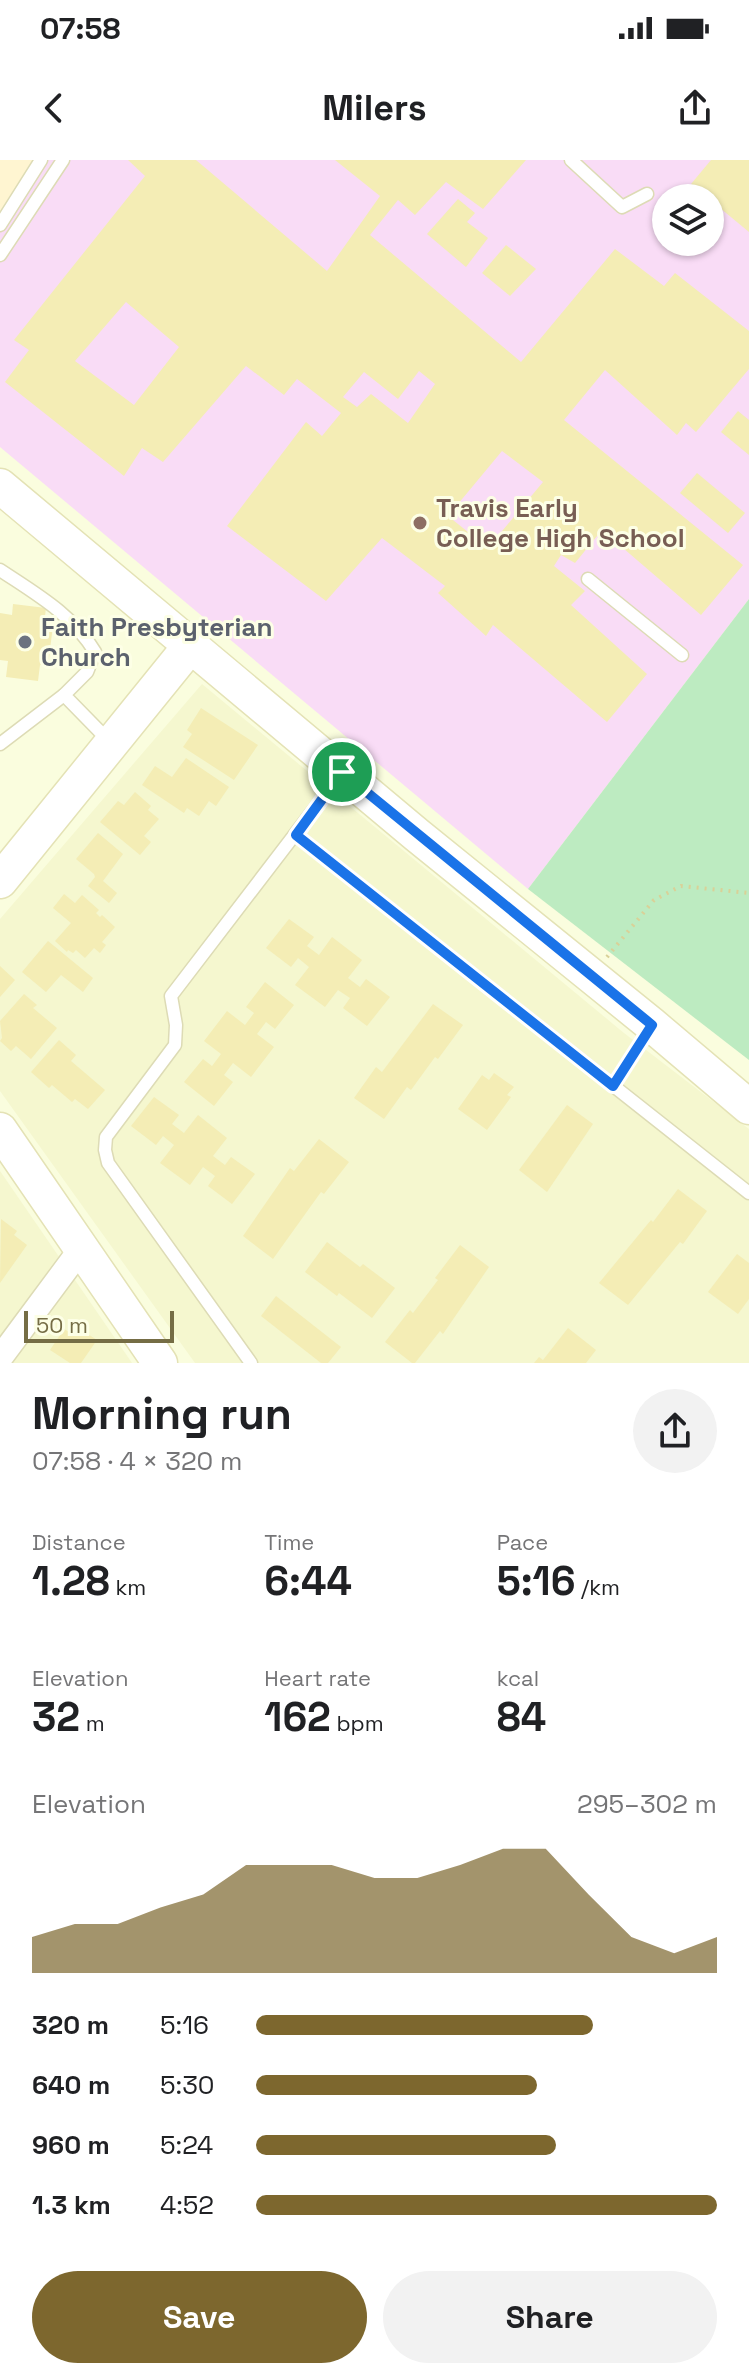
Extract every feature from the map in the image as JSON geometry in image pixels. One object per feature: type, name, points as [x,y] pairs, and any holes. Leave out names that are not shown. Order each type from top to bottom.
[{"type":"main road","points":[[0,486],[749,1107]]},
{"type":"main road","points":[[0,881],[191,645]]},
{"type":"main road","points":[[0,1130],[160,1363]]},
{"type":"street","points":[[0,1358],[81,1249]]},
{"type":"lane","points":[[0,225],[41,160]]},
{"type":"lane","points":[[0,255],[63,160]]},
{"type":"lane","points":[[571,160],[622,207],[647,194]]},
{"type":"lane","points":[[0,570],[46,601],[82,631],[95,652],[87,672],[64,695],[0,744]]},
{"type":"lane","points":[[588,579],[682,655]]},
{"type":"lane","points":[[64,695],[111,743]]},
{"type":"lane","points":[[251,1363],[108,1163],[106,1137],[175,1045],[176,1025],[171,996],[342,772]]},
{"type":"lane","points":[[296,835],[749,1193]]},
{"type":"lane","points":[[613,1086],[652,1025]]},
{"type":"path","points":[[607,957],[654,900],[681,886],[749,893]]},
{"type":"shaded area","points":[[0,160],[33,160],[0,212]]},
{"type":"shaded area","name":"Travis Early College High School","points":[[33,160],[749,160],[749,599],[528,889],[0,447],[0,212]]},
{"type":"shaded area","points":[[749,599],[749,1060],[528,889]]},
{"type":"shaded area","points":[[202,684],[624,1033],[749,1129],[749,1363],[195,1363],[0,1091],[0,919]]},
{"type":"shaded area","points":[[0,1171],[132,1363],[0,1363]]},
{"type":"building","points":[[128,160],[196,160],[327,271],[380,196],[335,160],[526,160],[483,209],[446,182],[415,215],[398,200],[370,235],[521,362],[615,249],[664,286],[675,273],[749,331],[749,369],[696,432],[686,423],[677,435],[605,370],[564,420],[743,565],[701,615],[602,530],[575,563],[561,555],[554,566],[585,591],[571,605],[647,674],[607,722],[493,625],[486,636],[438,593],[445,586],[382,538],[326,601],[227,526],[306,422],[322,436],[341,413],[297,379],[284,395],[246,366],[163,462],[142,448],[124,476],[5,382],[29,350],[14,340],[145,176]],"holes":[[[126,302],[179,347],[134,405],[75,361]],[[419,371],[435,384],[408,423],[371,394],[357,407],[343,397],[364,372],[398,399]],[[502,451],[543,482],[488,548],[448,516]]]},
{"type":"building","points":[[711,160],[749,160],[749,232],[724,211],[724,184],[691,184]]},
{"type":"building","points":[[458,199],[475,213],[467,222],[488,238],[466,267],[427,234]]},
{"type":"building","points":[[506,245],[536,269],[510,296],[482,273]]},
{"type":"building","points":[[738,411],[749,420],[749,455],[721,432]]},
{"type":"building","points":[[697,473],[745,513],[728,533],[680,493]]},
{"type":"building","name":"Faith Presbyterian Church","points":[[13,604],[46,608],[44,624],[53,625],[48,666],[40,665],[38,681],[6,677],[8,661],[0,660],[0,613],[12,615]]},
{"type":"building","points":[[201,708],[258,745],[234,780],[183,747],[192,734],[187,730]]},
{"type":"building","points":[[186,758],[229,787],[216,806],[209,801],[199,816],[187,808],[184,813],[142,785],[155,766],[172,777]]},
{"type":"building","points":[[135,792],[151,806],[148,810],[159,819],[144,836],[151,842],[140,855],[100,822],[118,801],[124,805]]},
{"type":"building","points":[[98,833],[123,854],[103,881],[117,893],[109,903],[88,886],[94,874],[76,859]]},
{"type":"building","points":[[64,894],[75,903],[82,895],[99,910],[96,913],[100,917],[102,915],[115,927],[102,942],[106,945],[100,953],[94,948],[85,958],[76,950],[67,952],[55,941],[71,923],[53,908]]},
{"type":"building","points":[[289,919],[314,937],[307,946],[319,955],[332,937],[362,960],[348,978],[360,987],[366,979],[390,997],[367,1026],[343,1008],[350,998],[338,990],[325,1007],[295,985],[309,967],[298,958],[291,967],[266,948]]},
{"type":"building","points":[[48,941],[93,978],[83,992],[61,975],[46,992],[22,972]]},
{"type":"building","points":[[0,966],[15,980],[0,997]]},
{"type":"building","points":[[265,982],[294,1005],[275,1029],[266,1022],[257,1034],[274,1047],[251,1077],[233,1063],[224,1075],[233,1082],[214,1106],[184,1082],[203,1059],[212,1066],[221,1054],[204,1041],[227,1011],[245,1025],[254,1013],[246,1007]]},
{"type":"building","points":[[24,994],[37,1005],[33,1008],[57,1028],[31,1059],[16,1046],[11,1051],[0,1041],[0,1021]]},
{"type":"building","points":[[433,1004],[463,1025],[411,1090],[407,1087],[384,1119],[354,1098],[376,1067],[382,1072]]},
{"type":"building","points":[[59,1040],[76,1055],[71,1061],[105,1090],[88,1109],[75,1099],[72,1102],[52,1085],[49,1088],[31,1072]]},
{"type":"building","points":[[494,1073],[514,1087],[507,1095],[511,1097],[487,1130],[458,1109],[482,1075],[489,1080]]},
{"type":"building","points":[[154,1097],[179,1115],[172,1124],[184,1133],[198,1115],[227,1138],[213,1156],[225,1165],[231,1157],[255,1174],[232,1204],[208,1186],[215,1176],[203,1167],[190,1185],[160,1163],[174,1145],[163,1136],[156,1145],[131,1126]]},
{"type":"building","points":[[567,1105],[593,1124],[547,1192],[519,1170]]},
{"type":"building","points":[[319,1139],[349,1162],[324,1194],[321,1192],[273,1259],[243,1236],[290,1168],[294,1171]]},
{"type":"building","points":[[678,1189],[707,1211],[683,1244],[680,1242],[628,1305],[599,1283]]},
{"type":"building","points":[[1,1219],[17,1231],[14,1235],[27,1245],[0,1283]]},
{"type":"building","points":[[327,1242],[395,1288],[372,1318],[305,1272]]},
{"type":"building","points":[[460,1245],[489,1267],[443,1334],[440,1331],[412,1363],[385,1342],[410,1310],[413,1313]]},
{"type":"building","points":[[737,1254],[749,1263],[749,1299],[738,1314],[708,1292]]},
{"type":"building","points":[[276,1296],[341,1347],[328,1363],[321,1363],[261,1316]]},
{"type":"building","points":[[74,1325],[97,1340],[81,1363],[70,1363],[50,1350],[64,1329],[69,1332]]},
{"type":"building","points":[[568,1328],[596,1350],[586,1363],[534,1363],[539,1357],[543,1360]]},
{"type":"place","name":"Travis Early College High School","points":[[420,523]]},
{"type":"place","name":"Faith Presbyterian Church","points":[[25,642]]},
{"type":"route","points":[[342,772],[652,1025],[613,1086],[296,835],[342,772]]}]
